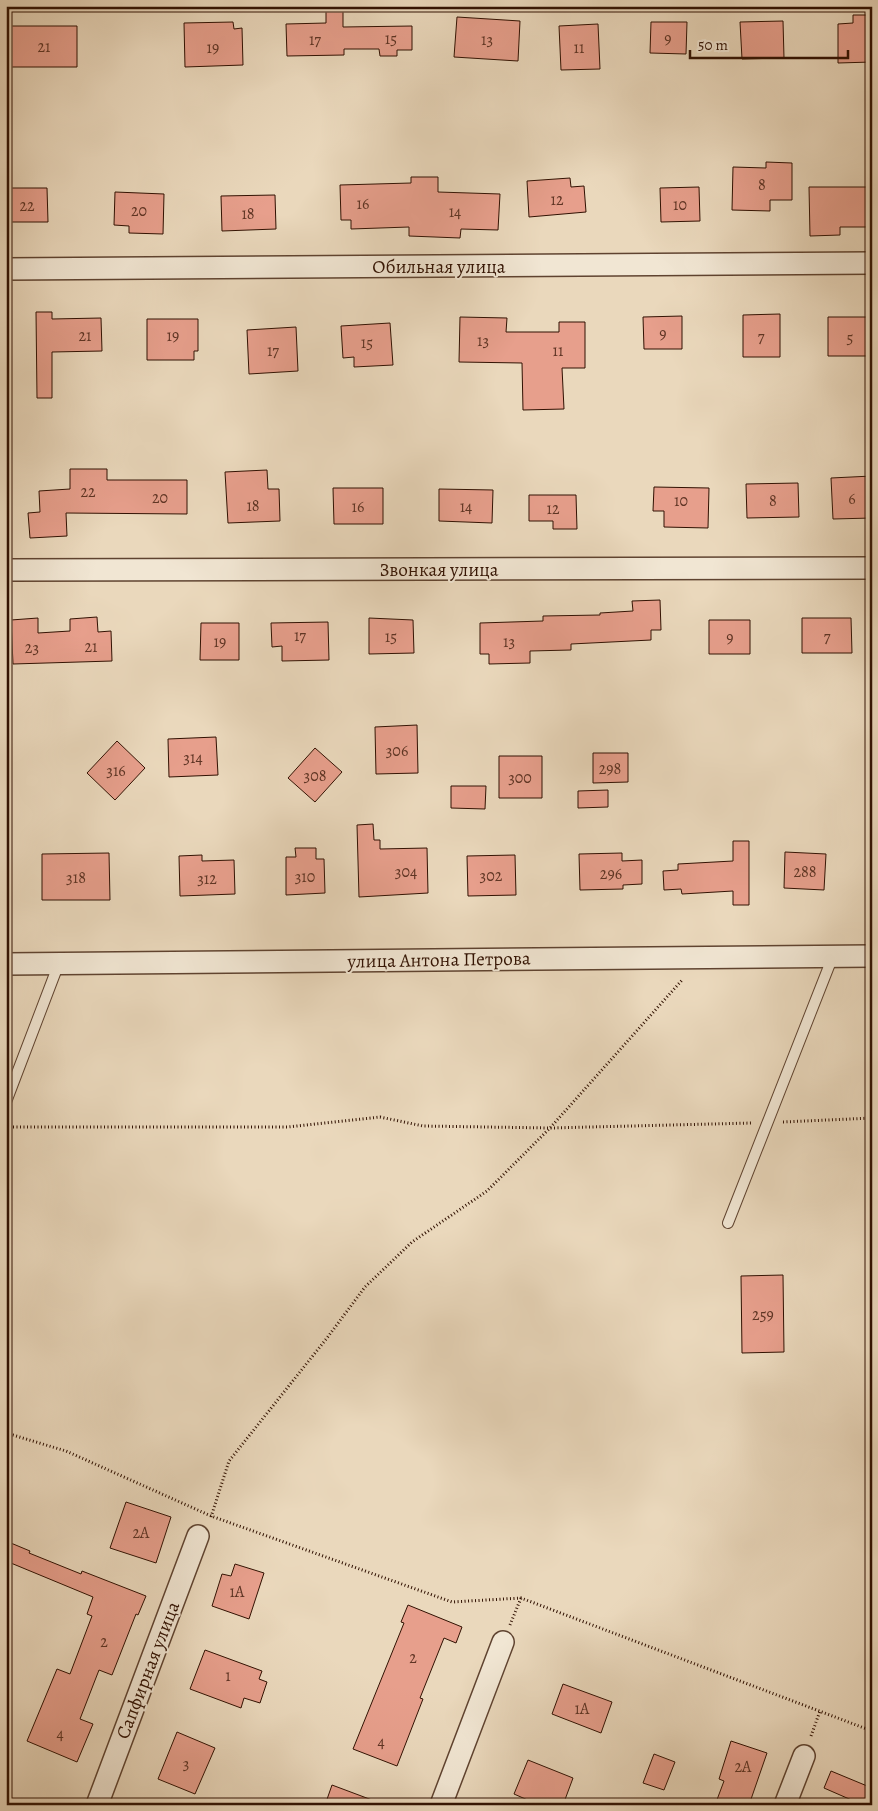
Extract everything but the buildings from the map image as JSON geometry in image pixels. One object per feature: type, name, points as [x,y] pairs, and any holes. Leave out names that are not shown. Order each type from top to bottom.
[{"type":"street","name":"Обильная улица","points":[[6,269],[872,263]]},
{"type":"street","name":"Звонкая улица","points":[[6,570],[872,568]]},
{"type":"street","name":"улица Антона Петрова","points":[[6,964],[703,956],[872,956]]},
{"type":"street","name":"Сапфирная улица","points":[[97,1805],[198,1536]]},
{"type":"street","points":[[441,1805],[503,1642]]},
{"type":"street","points":[[785,1805],[804,1756]]},
{"type":"lane","points":[[728,1223],[833,956]]},
{"type":"lane","points":[[6,1102],[58,963]]},
{"type":"path","points":[[211,1516],[229,1461],[327,1338],[364,1287],[412,1242],[487,1191],[550,1128],[703,956]]},
{"type":"path","points":[[6,1127],[288,1127],[380,1117],[423,1126],[550,1128],[768,1123],[872,1118]]},
{"type":"path","points":[[6,1433],[66,1451],[211,1516],[452,1602],[521,1598],[872,1731]]},
{"type":"path","points":[[503,1642],[521,1598]]},
{"type":"path","points":[[804,1756],[820,1711]]}]
